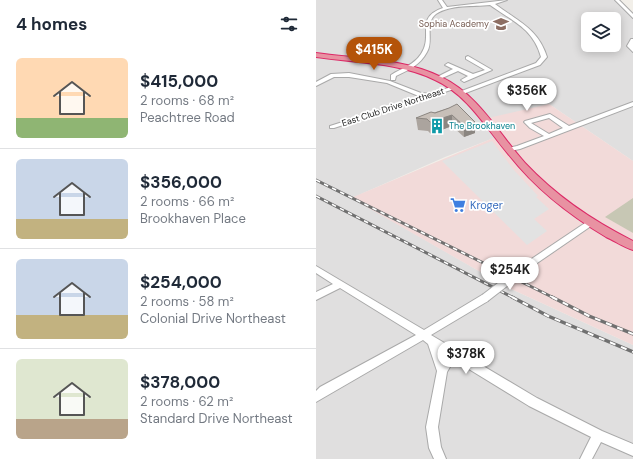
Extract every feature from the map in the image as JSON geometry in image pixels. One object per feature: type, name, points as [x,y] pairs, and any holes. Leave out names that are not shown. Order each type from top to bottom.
[{"type":"highway","points":[[316,55],[405,69],[438,78],[458,90],[487,120],[520,164],[545,188],[566,206],[633,246]]},
{"type":"street","points":[[440,0],[446,9]]},
{"type":"street","points":[[391,81],[393,76],[420,58],[427,49],[427,24],[429,19],[436,13],[446,9],[491,4],[505,0]]},
{"type":"street","points":[[617,0],[633,17]]},
{"type":"street","name":"East Club Drive Northeast","points":[[332,127],[431,96],[458,90],[538,64],[544,57],[543,51],[529,29],[491,4]]},
{"type":"street","points":[[633,40],[630,46],[633,50]]},
{"type":"street","points":[[464,80],[490,70],[468,58]]},
{"type":"street","points":[[448,65],[455,70],[473,76]]},
{"type":"street","points":[[438,78],[455,70]]},
{"type":"street","points":[[316,84],[338,74],[391,81],[420,95],[431,96]]},
{"type":"street","points":[[510,149],[633,104]]},
{"type":"street","points":[[548,136],[541,131],[534,130],[526,122],[550,116],[568,129]]},
{"type":"street","points":[[316,397],[324,391],[428,338],[485,298],[524,268],[591,222]]},
{"type":"street","points":[[316,269],[533,402],[598,435],[633,450]]},
{"type":"street","points":[[316,296],[341,284]]},
{"type":"street","points":[[428,338],[442,371]]},
{"type":"street","points":[[440,459],[435,448],[432,427],[442,371],[453,354]]},
{"type":"street","points":[[586,459],[598,435]]},
{"type":"shaded area","points":[[316,0],[619,0],[633,13],[633,161],[549,104],[499,136],[445,157],[352,198],[505,286],[633,345],[633,459],[316,459]]},
{"type":"shaded area","points":[[549,104],[633,161],[633,345],[505,286],[351,198],[498,136],[488,118]]},
{"type":"shaded area","points":[[492,141],[513,169],[538,196],[536,197],[549,209],[534,219],[547,231],[527,245],[442,161]]},
{"type":"shaded area","points":[[633,198],[633,233],[605,217]]},
{"type":"building","points":[[457,104],[475,122],[464,126],[452,115],[430,122],[427,119],[416,118],[431,112],[435,113]]},
{"type":"railway","points":[[316,180],[552,297]]},
{"type":"railway","points":[[316,196],[514,298]]},
{"type":"railway","points":[[512,297],[548,316],[633,352]]},
{"type":"railway","points":[[552,297],[589,316],[633,334]]},
{"type":"place","name":"Sophia Academy","points":[[501,24]]},
{"type":"place","name":"The Brookhaven","points":[[437,126]]},
{"type":"place","name":"Kroger","points":[[458,205]]}]
